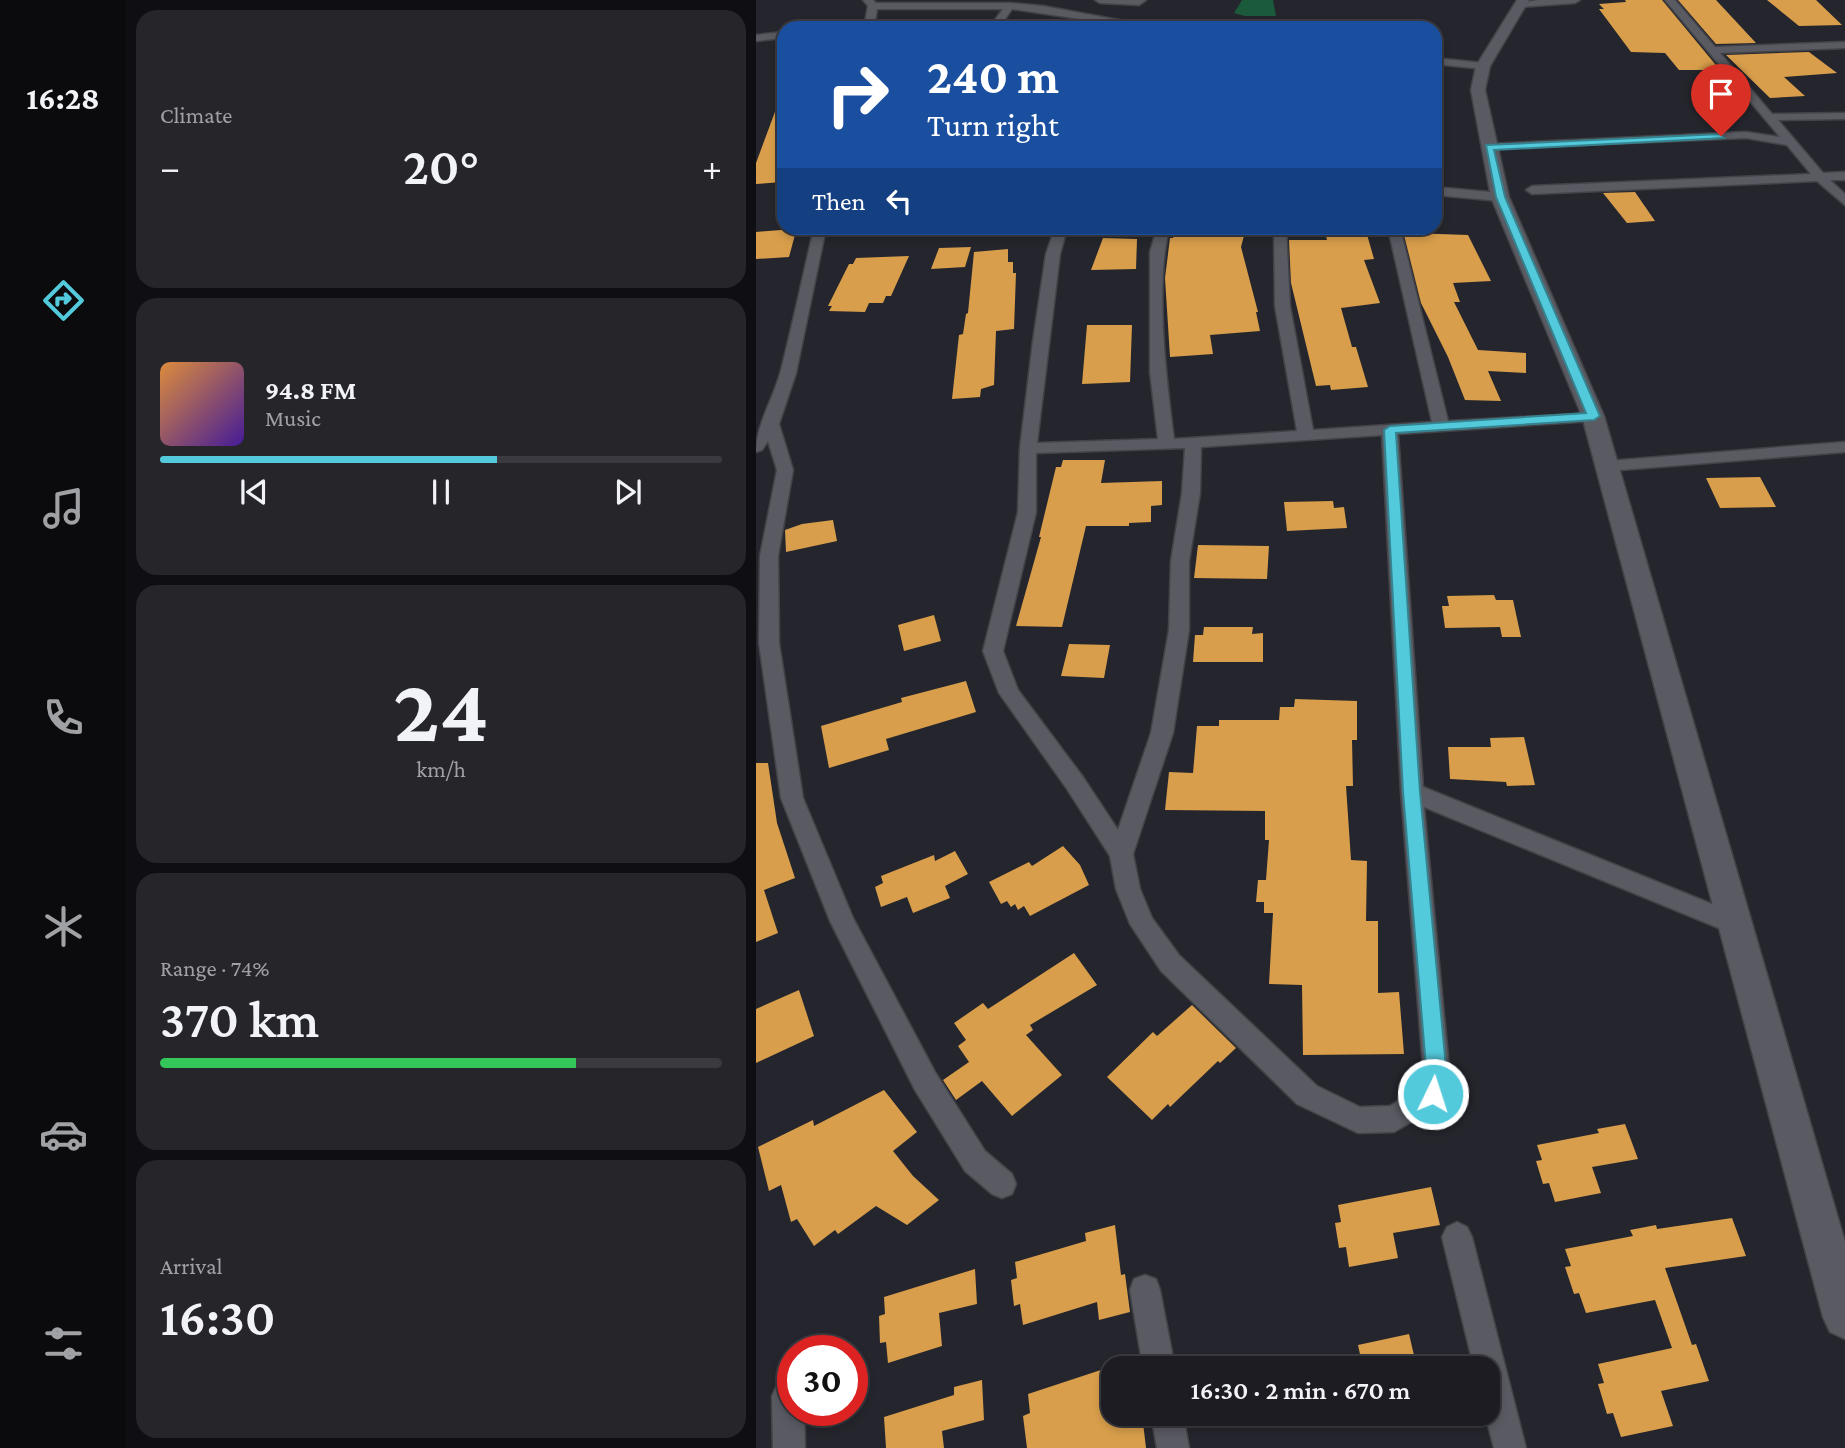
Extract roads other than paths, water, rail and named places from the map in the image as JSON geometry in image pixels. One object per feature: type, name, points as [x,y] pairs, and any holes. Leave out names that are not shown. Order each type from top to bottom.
[{"type":"street","points":[[1056,11],[1068,0]]},
{"type":"street","points":[[1100,0],[1140,0]]},
{"type":"street","points":[[1575,0],[1522,2],[1483,66],[1478,90],[1489,147],[1500,197],[1594,416],[1845,1317]]},
{"type":"street","points":[[1670,0],[1820,177],[1845,201]]},
{"type":"street","points":[[870,21],[871,3],[1010,6],[1056,11],[1098,21]]},
{"type":"street","points":[[1000,21],[1010,6]]},
{"type":"street","points":[[756,38],[777,36]]},
{"type":"street","points":[[1712,50],[1845,45]]},
{"type":"street","points":[[1442,62],[1483,66]]},
{"type":"street","points":[[1746,135],[1773,121],[1845,116]]},
{"type":"street","points":[[1489,147],[1746,135],[1790,142]]},
{"type":"street","points":[[1532,190],[1845,176]]},
{"type":"street","points":[[1442,192],[1500,197]]},
{"type":"street","points":[[756,447],[771,424],[788,373],[818,235]]},
{"type":"street","points":[[1059,235],[1046,295],[1028,448],[1027,512],[993,651],[1009,693],[1075,783],[1121,854],[1128,889],[1142,924],[1163,953],[1276,1068],[1307,1095],[1358,1120],[1394,1119],[1433,1094],[1436,1067],[1412,792],[1390,430]]},
{"type":"street","points":[[1161,235],[1157,252],[1158,372],[1167,444]]},
{"type":"street","points":[[1280,235],[1278,261],[1281,303],[1306,434]]},
{"type":"street","points":[[1396,235],[1441,425]]},
{"type":"street","points":[[1028,448],[1193,443],[1594,416]]},
{"type":"street","points":[[771,424],[785,470],[769,556],[769,643],[792,798],[842,921],[925,1081],[975,1161],[1002,1184]]},
{"type":"street","points":[[1121,854],[1162,733],[1179,630],[1180,561],[1191,493],[1193,443]]},
{"type":"street","points":[[1608,466],[1845,447]]},
{"type":"street","points":[[1412,792],[1734,924]]},
{"type":"street","points":[[1457,1237],[1510,1448]]},
{"type":"street","points":[[1145,1290],[1157,1356]]},
{"type":"street","points":[[789,1426],[789,1448]]},
{"type":"street","points":[[1169,1426],[1173,1448]]}]
